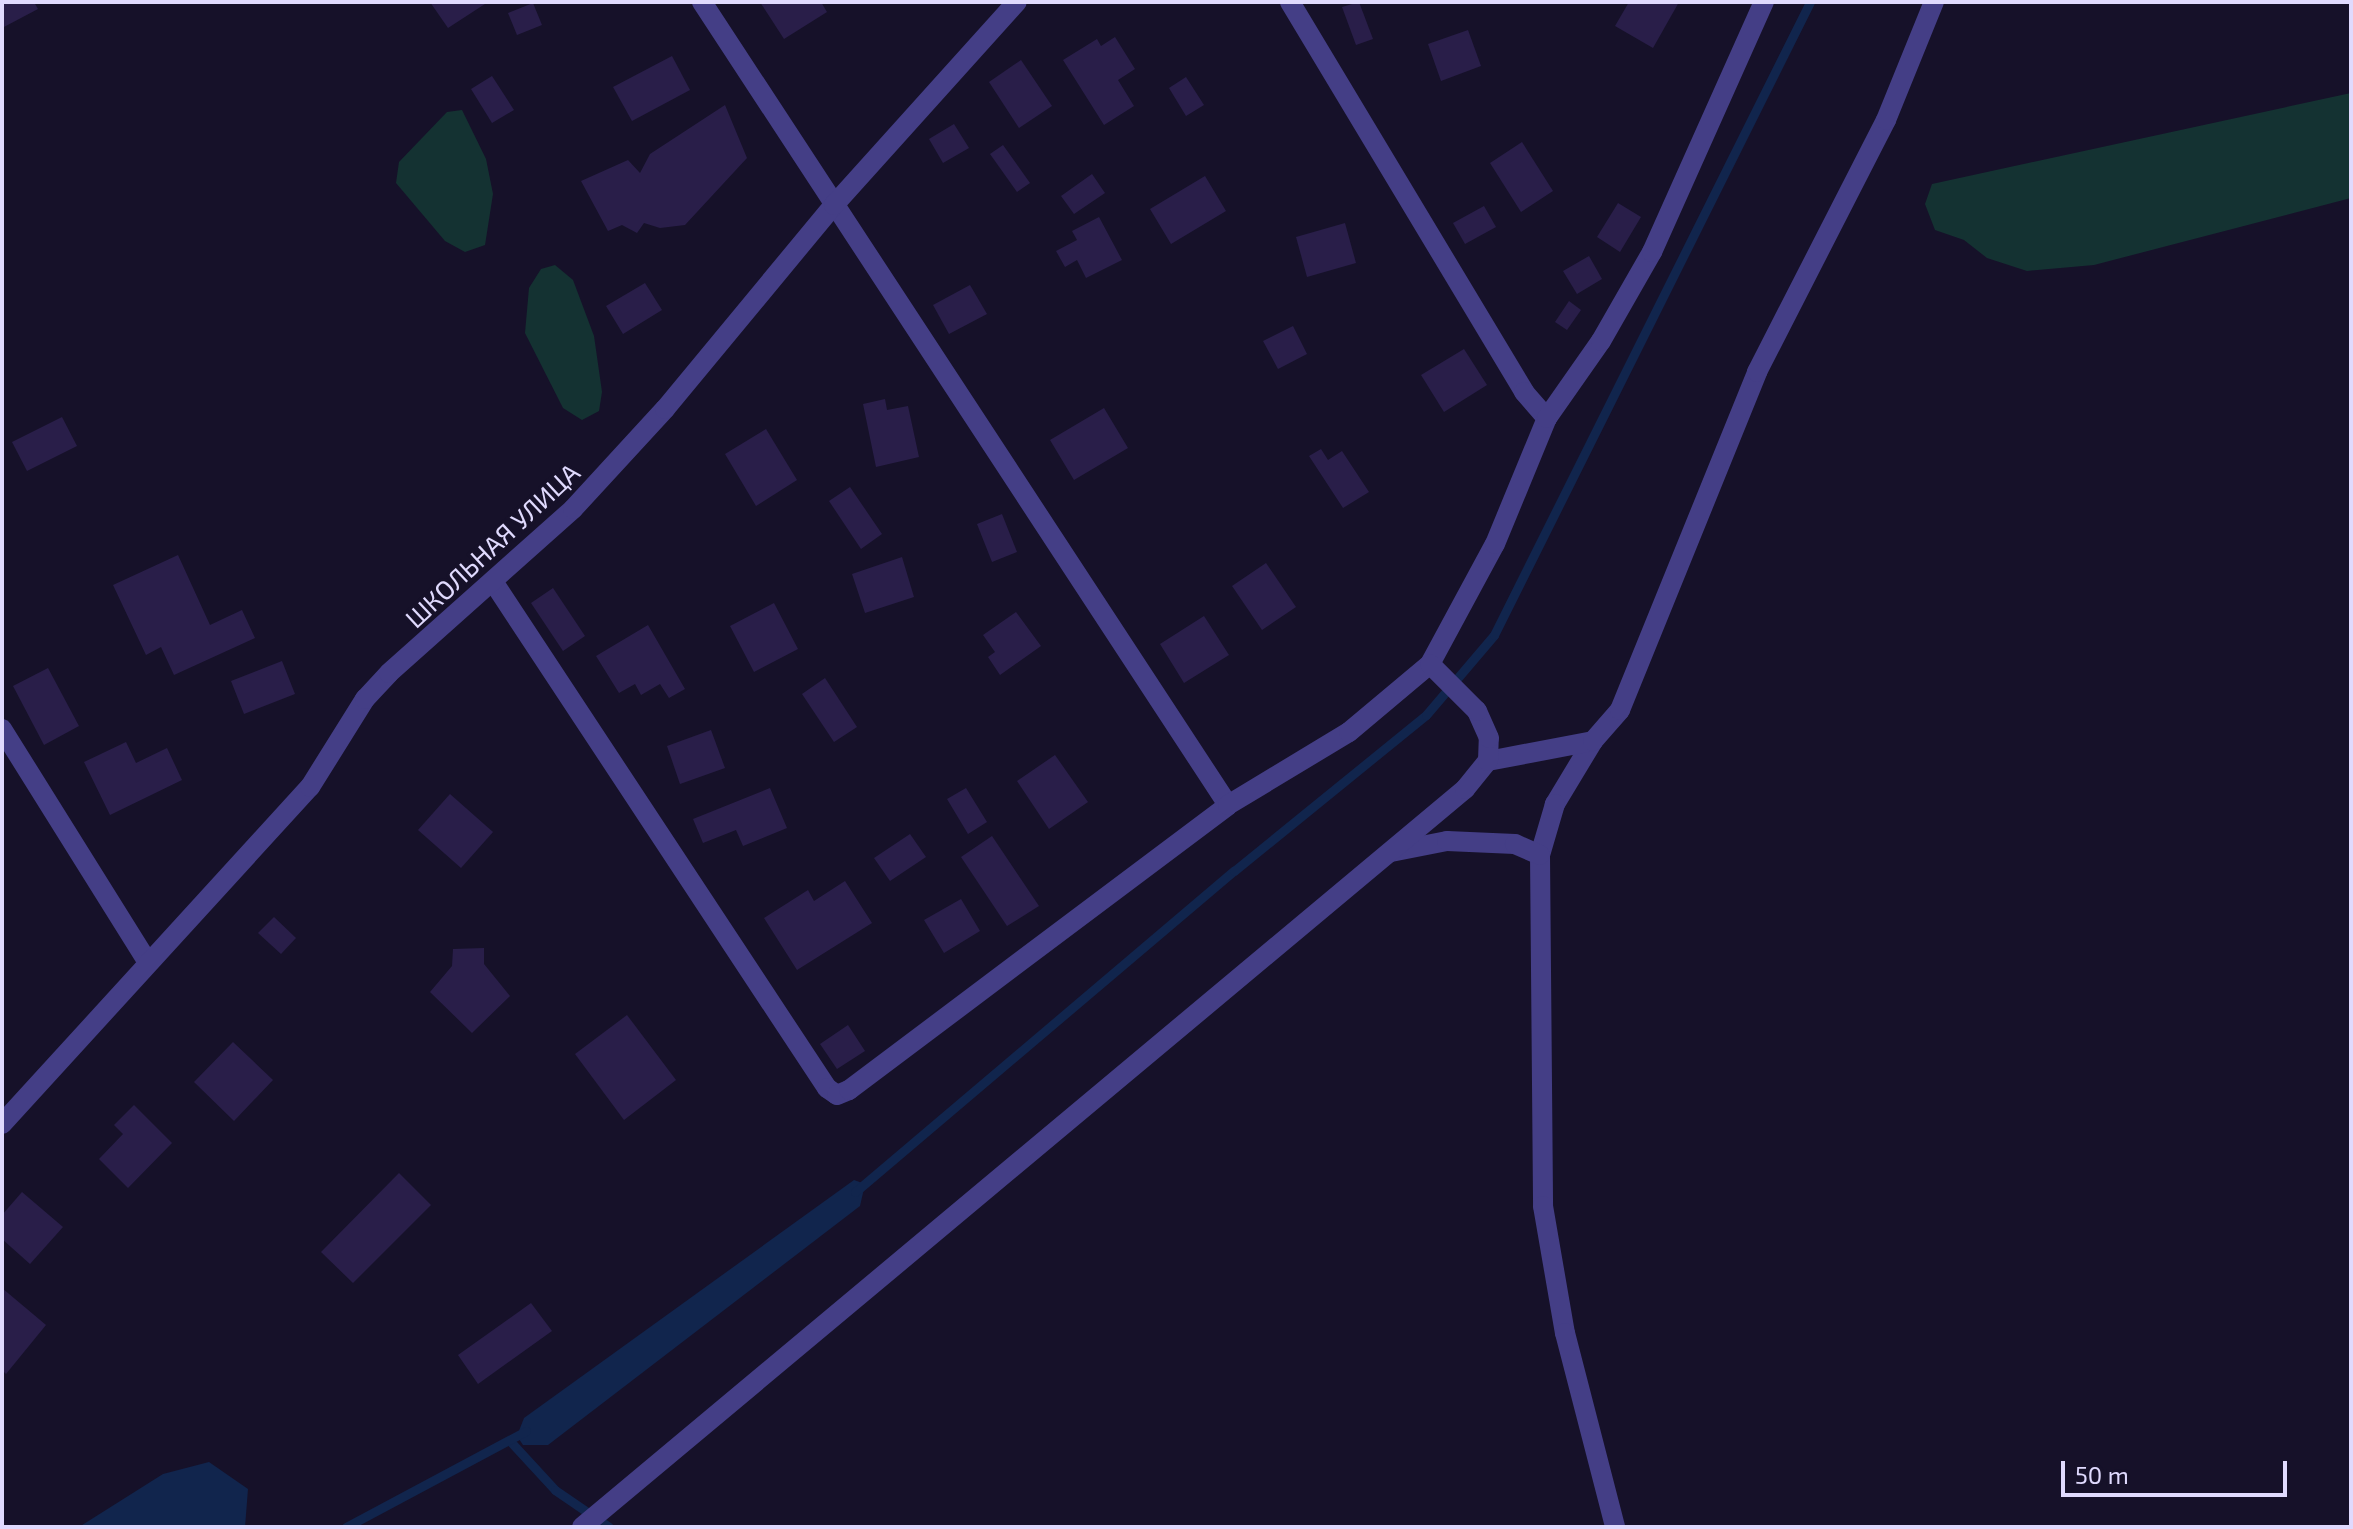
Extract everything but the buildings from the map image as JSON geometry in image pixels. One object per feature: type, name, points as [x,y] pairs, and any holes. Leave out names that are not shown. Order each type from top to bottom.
[{"type":"street","points":[[702,2],[1228,805]]},
{"type":"street","name":"ШКОЛЬНАЯ УЛИЦА","points":[[2,1124],[310,787],[365,699],[389,673],[494,583],[573,509],[665,409],[834,205],[1017,2]]},
{"type":"street","points":[[1290,2],[1524,392],[1547,418]]},
{"type":"street","points":[[494,583],[827,1088],[837,1095],[1228,805],[1349,732],[1430,664],[1495,544],[1547,418],[1601,341],[1652,252],[1764,2]]},
{"type":"street","points":[[1615,1527],[1565,1333],[1543,1206],[1540,855],[1555,804],[1593,741],[1620,710],[1757,372],[1886,120],[1934,2]]},
{"type":"street","points":[[582,1527],[1465,789],[1488,761],[1489,738],[1477,711],[1430,664]]},
{"type":"street","points":[[2,729],[148,963]]},
{"type":"street","points":[[1488,761],[1593,741]]},
{"type":"street","points":[[1390,852],[1447,841],[1515,844],[1540,855]]},
{"type":"green space","points":[[2351,93],[2351,198],[2094,265],[2027,271],[1987,258],[1964,240],[1935,230],[1925,204],[1932,184]]},
{"type":"green space","points":[[462,110],[486,159],[493,194],[485,245],[465,252],[445,241],[396,183],[399,162],[447,112]]},
{"type":"green space","points":[[555,265],[573,280],[594,336],[602,392],[599,411],[582,420],[563,408],[525,333],[529,288],[541,269]]},
{"type":"water","points":[[854,1180],[865,1184],[860,1206],[548,1445],[523,1445],[517,1436],[524,1418]]},
{"type":"water","points":[[209,1462],[248,1489],[245,1527],[79,1527],[163,1474]]},
{"type":"waterway","points":[[855,1192],[1234,871],[1426,715],[1494,635],[1810,2]]},
{"type":"waterway","points":[[346,1527],[526,1431]]},
{"type":"waterway","points":[[510,1441],[555,1490],[609,1527]]}]
